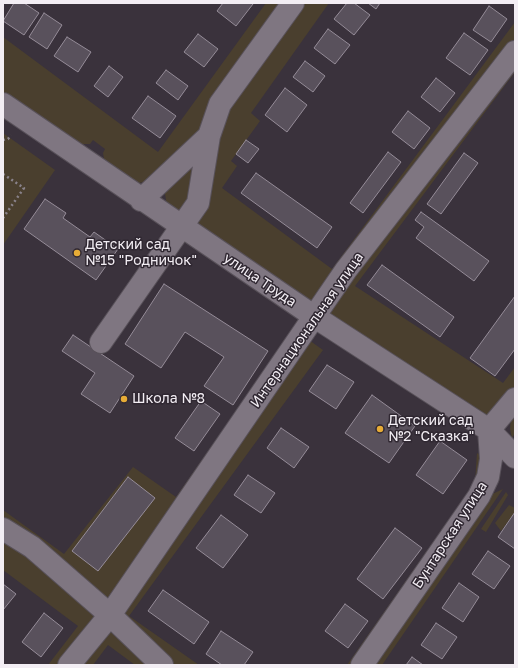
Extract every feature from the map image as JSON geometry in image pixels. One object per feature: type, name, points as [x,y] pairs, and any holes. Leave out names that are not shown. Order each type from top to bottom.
[{"type":"street","points":[[101,342],[198,203],[209,136],[220,104],[293,3]]},
{"type":"street","name":"Интернациональная улица","points":[[69,665],[110,615],[316,317],[346,270],[515,52]]},
{"type":"street","name":"улица Труда","points":[[3,104],[181,227],[489,430],[515,457]]},
{"type":"street","points":[[141,200],[209,136]]},
{"type":"street","points":[[489,430],[515,399]]},
{"type":"street","name":"Бунтарская улица","points":[[362,665],[479,496],[488,478],[491,459],[489,430]]},
{"type":"street","points":[[3,529],[32,547],[110,615],[162,665]]},
{"type":"path","points":[[3,140],[8,139],[11,135]]},
{"type":"path","points":[[3,174],[24,188],[3,218]]},
{"type":"shaded area","points":[[266,3],[288,3],[204,132],[155,180],[133,184],[105,165],[103,153],[105,149],[93,140],[90,144],[75,144],[3,94],[3,37],[158,152]]},
{"type":"shaded area","points":[[297,3],[329,3],[251,113],[260,121],[231,161],[237,166],[222,188],[332,269],[515,22],[515,45],[312,306],[167,206],[165,194],[165,185]]},
{"type":"shaded area","points":[[515,60],[515,72],[355,286],[503,383],[515,367],[515,388],[496,414],[488,419],[327,316],[329,305]]},
{"type":"shaded area","points":[[3,133],[55,170],[3,245]]},
{"type":"shaded area","points":[[292,331],[109,608],[3,521],[3,510],[64,554],[133,467],[176,497]]},
{"type":"shaded area","points":[[306,338],[323,350],[129,616],[199,665],[166,665],[113,615]]},
{"type":"shaded area","points":[[515,411],[515,433],[512,438],[510,429],[511,416]]},
{"type":"shaded area","points":[[477,453],[485,459],[483,473],[356,665],[347,665],[475,482]]},
{"type":"shaded area","points":[[503,489],[382,665],[371,665],[486,497]]},
{"type":"shaded area","points":[[506,492],[508,495],[486,532],[481,529]]},
{"type":"shaded area","points":[[509,505],[515,508],[515,512],[501,531],[495,523]]},
{"type":"shaded area","points":[[3,536],[102,617],[63,665],[48,665],[78,626],[3,570]]},
{"type":"shaded area","points":[[110,619],[159,665],[135,665],[108,645],[93,665],[72,665]]},
{"type":"building","points":[[14,3],[24,3],[39,13],[24,35],[3,21]]},
{"type":"building","points":[[223,3],[253,4],[236,26],[217,11]]},
{"type":"building","points":[[347,3],[354,3],[370,15],[354,35],[334,19]]},
{"type":"building","points":[[368,3],[380,3],[376,9]]},
{"type":"building","points":[[489,6],[507,19],[491,42],[473,30]]},
{"type":"building","points":[[44,13],[62,25],[47,49],[29,37]]},
{"type":"building","points":[[328,29],[350,45],[335,64],[314,48]]},
{"type":"building","points":[[464,33],[488,50],[470,75],[446,58]]},
{"type":"building","points":[[198,34],[218,49],[204,67],[184,52]]},
{"type":"building","points":[[67,37],[91,52],[78,72],[54,56]]},
{"type":"building","points":[[305,61],[325,76],[313,92],[293,77]]},
{"type":"building","points":[[109,66],[123,77],[108,97],[94,86]]},
{"type":"building","points":[[166,70],[188,86],[178,100],[156,83]]},
{"type":"building","points":[[436,78],[455,93],[440,112],[421,97]]},
{"type":"building","points":[[285,88],[307,105],[287,132],[265,115]]},
{"type":"building","points":[[148,96],[176,116],[160,138],[132,118]]},
{"type":"building","points":[[408,111],[430,128],[414,149],[392,132]]},
{"type":"building","points":[[246,140],[259,149],[248,163],[236,154]]},
{"type":"building","points":[[388,152],[401,162],[363,213],[350,203]]},
{"type":"building","points":[[464,153],[478,163],[441,214],[427,204]]},
{"type":"building","points":[[256,173],[332,227],[317,248],[241,193]]},
{"type":"building","name":"Детский сад №15 \"Родничок\"","points":[[45,199],[66,213],[63,218],[90,237],[94,232],[118,249],[96,280],[24,229]]},
{"type":"building","points":[[421,212],[489,261],[474,281],[416,238],[424,227],[415,220]]},
{"type":"building","points":[[382,265],[454,317],[440,337],[367,285]]},
{"type":"building","points":[[164,284],[268,351],[233,405],[204,386],[224,357],[185,332],[161,368],[125,344]]},
{"type":"building","points":[[515,296],[515,349],[495,376],[470,358]]},
{"type":"building","points":[[73,335],[134,376],[110,413],[81,394],[95,373],[62,351]]},
{"type":"building","points":[[327,365],[354,382],[336,409],[309,391]]},
{"type":"building","name":"Детский сад №2 \"Сказка\"","points":[[372,395],[415,426],[389,463],[345,433]]},
{"type":"building","points":[[201,401],[220,414],[194,451],[175,438]]},
{"type":"building","points":[[281,428],[309,447],[294,468],[267,448]]},
{"type":"building","points":[[440,441],[467,460],[443,494],[416,475]]},
{"type":"building","points":[[248,475],[275,493],[261,513],[234,495]]},
{"type":"building","points":[[128,477],[155,498],[98,571],[72,551]]},
{"type":"building","points":[[515,512],[515,549],[498,537]]},
{"type":"building","points":[[221,515],[248,535],[223,568],[196,548]]},
{"type":"building","points":[[395,528],[422,548],[383,599],[357,579]]},
{"type":"building","points":[[488,551],[510,566],[494,589],[472,574]]},
{"type":"building","points":[[459,583],[479,597],[463,622],[442,608]]},
{"type":"building","points":[[3,584],[16,594],[3,610]]},
{"type":"building","points":[[163,590],[209,622],[194,644],[148,611]]},
{"type":"building","points":[[345,604],[368,621],[348,648],[325,631]]},
{"type":"building","points":[[44,613],[63,628],[41,657],[22,642]]},
{"type":"building","points":[[436,623],[457,637],[442,659],[421,645]]},
{"type":"building","points":[[221,631],[253,652],[244,665],[222,665],[206,654]]},
{"type":"building","points":[[412,657],[423,665],[406,665]]},
{"type":"place","name":"Детский сад №15 \"Родничок\"","points":[[77,253]]},
{"type":"place","name":"Школа №8","points":[[124,399]]},
{"type":"place","name":"Детский сад №2 \"Сказка\"","points":[[380,429]]}]
